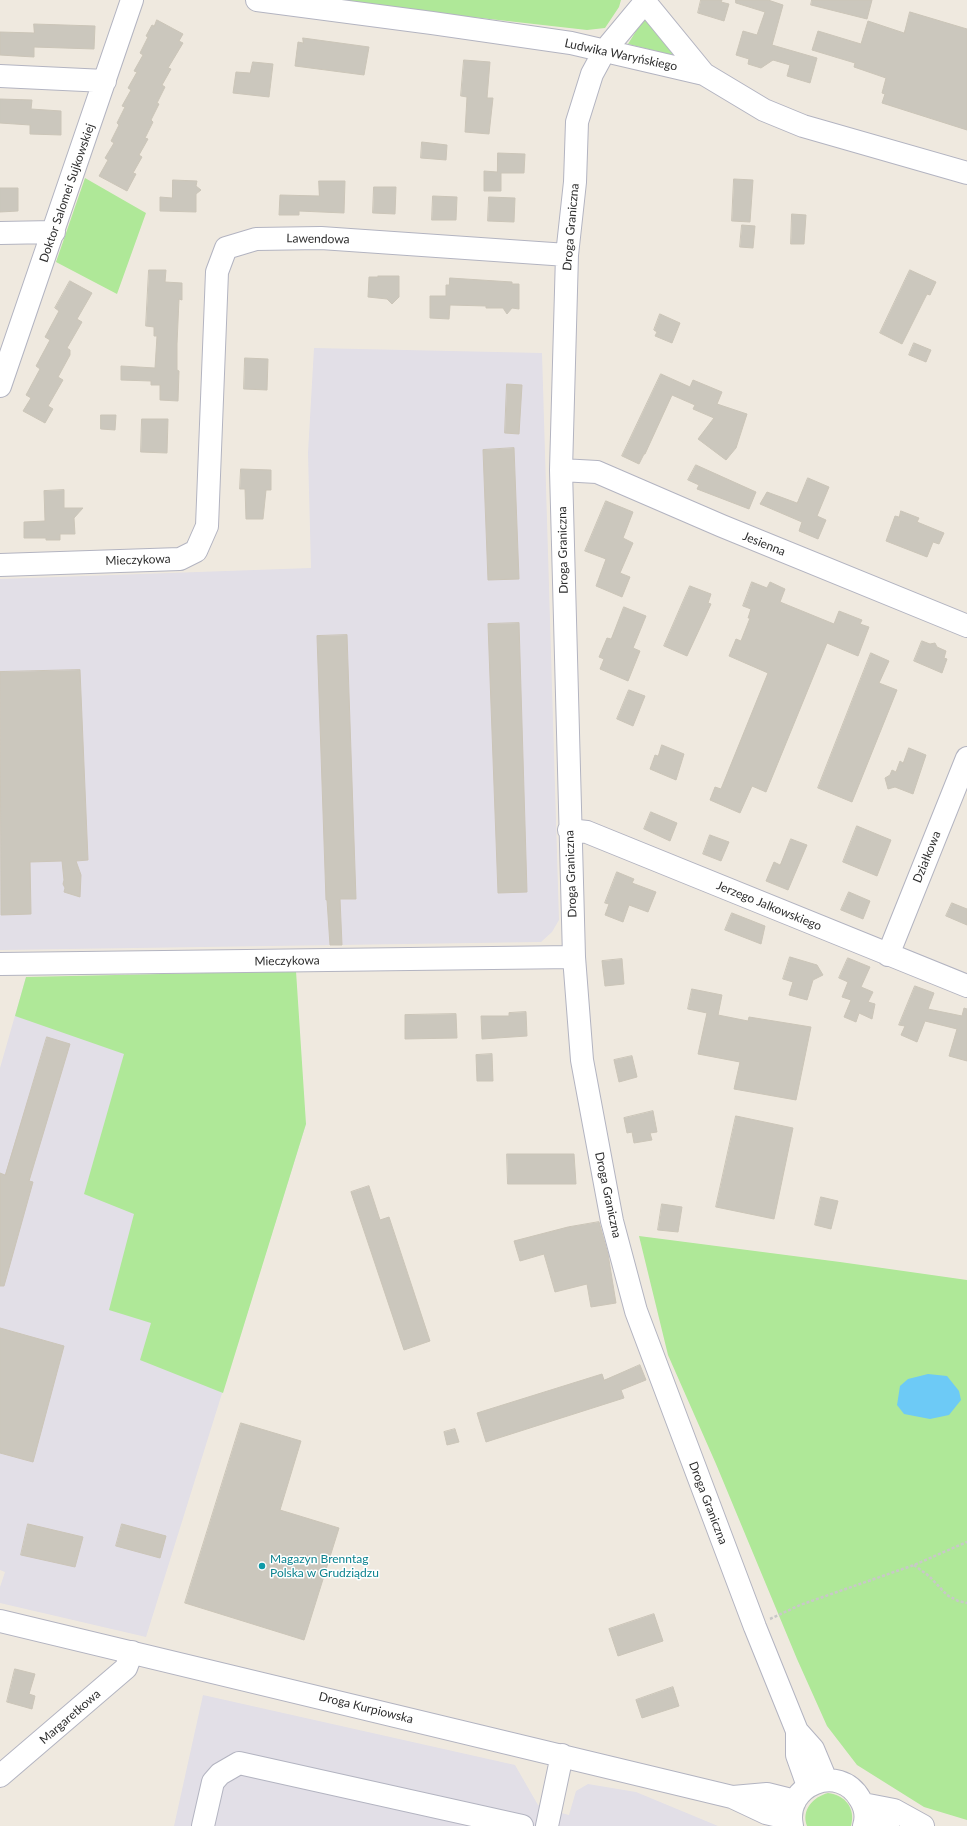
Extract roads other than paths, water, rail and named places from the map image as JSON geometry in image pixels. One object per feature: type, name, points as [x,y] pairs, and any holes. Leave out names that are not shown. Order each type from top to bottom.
[{"type":"street","name":"Doktor Salomei Sujkowskiej","points":[[0,386],[54,232],[132,0]]},
{"type":"street","name":"Ludwika Waryńskiego","points":[[257,0],[432,22],[572,43],[704,74],[764,110],[803,126],[967,173]]},
{"type":"street","name":"Droga Graniczna","points":[[704,74],[645,1],[605,50],[592,74],[577,122],[575,182],[567,255],[560,470],[569,830],[574,957],[583,1068],[612,1220],[636,1311],[752,1620],[796,1731],[813,1749],[802,1803]]},
{"type":"street","points":[[0,76],[105,81]]},
{"type":"street","points":[[0,233],[54,232]]},
{"type":"street","name":"Lawendowa","points":[[212,403],[217,272],[226,248],[256,239],[321,238],[567,255]]},
{"type":"street","name":"Mieczykowa","points":[[0,565],[180,559],[196,551],[206,526],[212,403]]},
{"type":"street","name":"Jesienna","points":[[560,470],[597,472],[728,529],[967,626]]},
{"type":"street","name":"Działkowa","points":[[888,955],[967,758]]},
{"type":"street","name":"Jerzego Jalkowskiego","points":[[569,830],[587,832],[967,986]]},
{"type":"street","name":"Mieczykowa","points":[[0,964],[574,957]]},
{"type":"street","name":"Droga Kurpiowska","points":[[0,1621],[732,1797],[767,1794],[802,1803],[838,1781],[849,1786],[858,1794],[864,1817]]},
{"type":"street","name":"Margaretkowa","points":[[0,1776],[126,1668],[132,1652]]},
{"type":"street","points":[[546,1826],[562,1755]]},
{"type":"street","points":[[203,1826],[213,1782],[220,1774],[239,1763],[522,1826]]},
{"type":"street","points":[[864,1817],[894,1810],[922,1826]]},
{"type":"street","points":[[864,1817],[888,1826]]},
{"type":"water","points":[[928,1374],[947,1376],[959,1391],[961,1400],[949,1415],[930,1419],[904,1414],[897,1405],[900,1386],[908,1379]]},
{"type":"place","name":"Magazyn Brenntag Polska w Grudziądzu","points":[[262,1566]]}]
